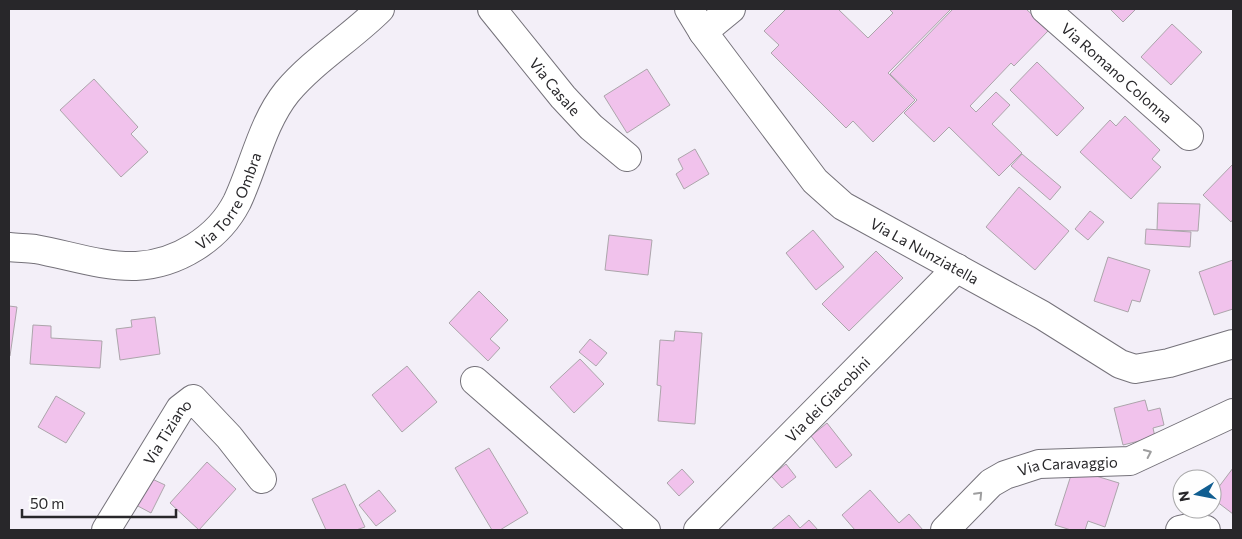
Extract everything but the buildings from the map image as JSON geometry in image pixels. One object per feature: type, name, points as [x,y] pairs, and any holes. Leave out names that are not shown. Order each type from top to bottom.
[{"type":"street","name":"Via Torre Ombra","points":[[9,248],[34,249],[112,266],[137,266],[160,262],[185,254],[205,240],[220,225],[236,203],[271,118],[286,93],[309,69],[380,9]]},
{"type":"street","name":"Via Casale","points":[[492,9],[563,97],[591,127],[626,157]]},
{"type":"street","name":"Via La Nunziatella","points":[[689,9],[703,32],[814,181],[843,206],[1042,315],[1120,364],[1136,369],[1169,363],[1233,344]]},
{"type":"street","points":[[703,32],[731,9]]},
{"type":"street","name":"Via Romano Colonna","points":[[1045,9],[1189,136]]},
{"type":"street","name":"Via dei Giacobini","points":[[698,530],[957,268]]},
{"type":"street","points":[[475,381],[646,530]]},
{"type":"street","name":"Via Tiziano","points":[[106,530],[180,409],[193,399],[229,437],[262,478]]},
{"type":"street","name":"Via Caravaggio","points":[[945,530],[990,483],[1005,475],[1039,464],[1130,461],[1233,413]]},
{"type":"street","points":[[1180,530],[1189,528],[1206,530]]}]
